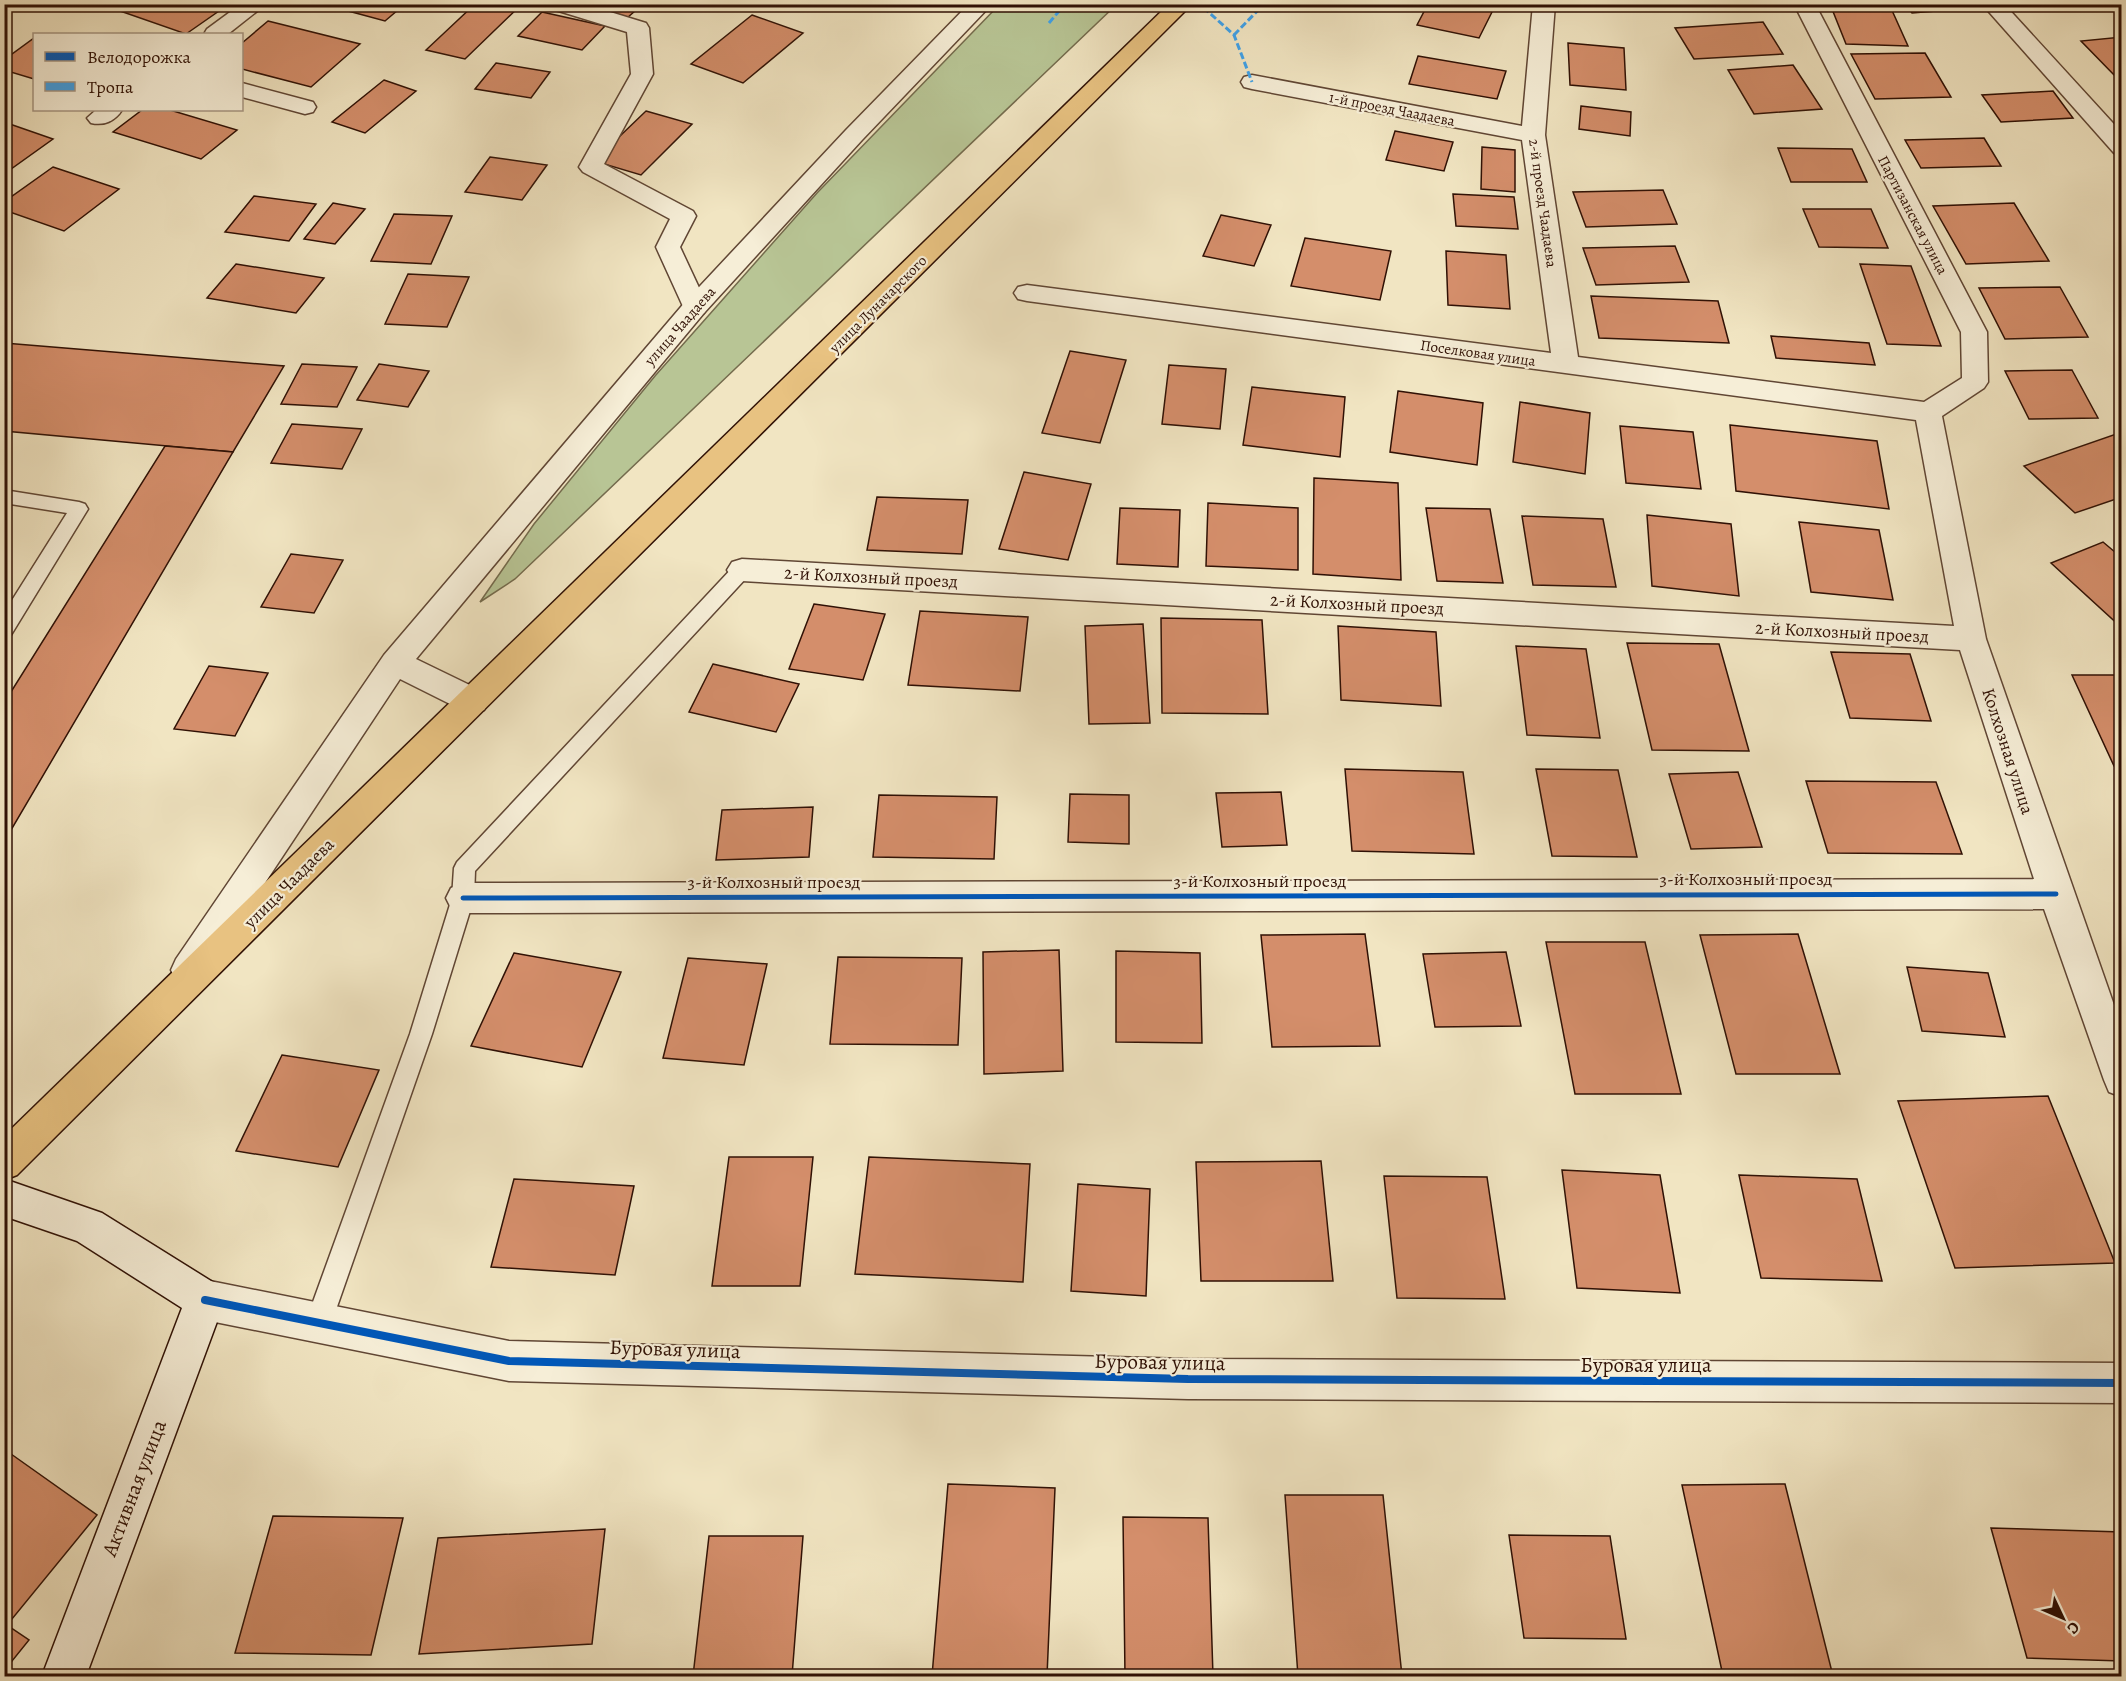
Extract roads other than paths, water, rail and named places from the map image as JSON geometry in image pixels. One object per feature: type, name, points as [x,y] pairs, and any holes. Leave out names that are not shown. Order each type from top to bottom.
[{"type":"main road","name":"улица Луначарского","points":[[573,604],[1182,4]]},
{"type":"main road","name":"улица Чаадаева","points":[[4,1162],[573,604]]},
{"type":"street","points":[[216,33],[256,4]]},
{"type":"street","points":[[560,4],[638,28],[642,74],[591,167],[684,216],[668,247],[695,307]]},
{"type":"street","name":"улица Чаадаева","points":[[160,1011],[395,663],[695,307],[854,135],[982,4]]},
{"type":"street","name":"2-й проезд Чаадаева","points":[[1544,4],[1533,135],[1566,365]]},
{"type":"street","name":"Партизанская улица","points":[[1804,4],[1974,332],[1975,382],[1928,412]]},
{"type":"street","points":[[1992,4],[2121,148]]},
{"type":"street","name":"1-й проезд Чаадаева","points":[[1252,82],[1533,135]]},
{"type":"street","points":[[243,90],[305,107]]},
{"type":"street","name":"Поселковая улица","points":[[1027,293],[1928,412]]},
{"type":"street","name":"Колхозная улица","points":[[1928,412],[1971,639],[2121,1080]]},
{"type":"street","name":"2-й Колхозный проезд","points":[[742,570],[1971,639]]},
{"type":"street","points":[[395,663],[473,701]]},
{"type":"street","name":"3-й Колхозный проезд","points":[[463,898],[2056,894]]},
{"type":"street","name":"Буровая улица","points":[[4,1197],[88,1226],[205,1300],[509,1361],[1188,1379],[2121,1383]]},
{"type":"street","name":"Активная улица","points":[[64,1677],[205,1300]]},
{"type":"lane","points":[[4,496],[79,509],[4,630]]},
{"type":"lane","points":[[318,1324],[420,1034],[463,898],[465,868],[742,570]]}]
